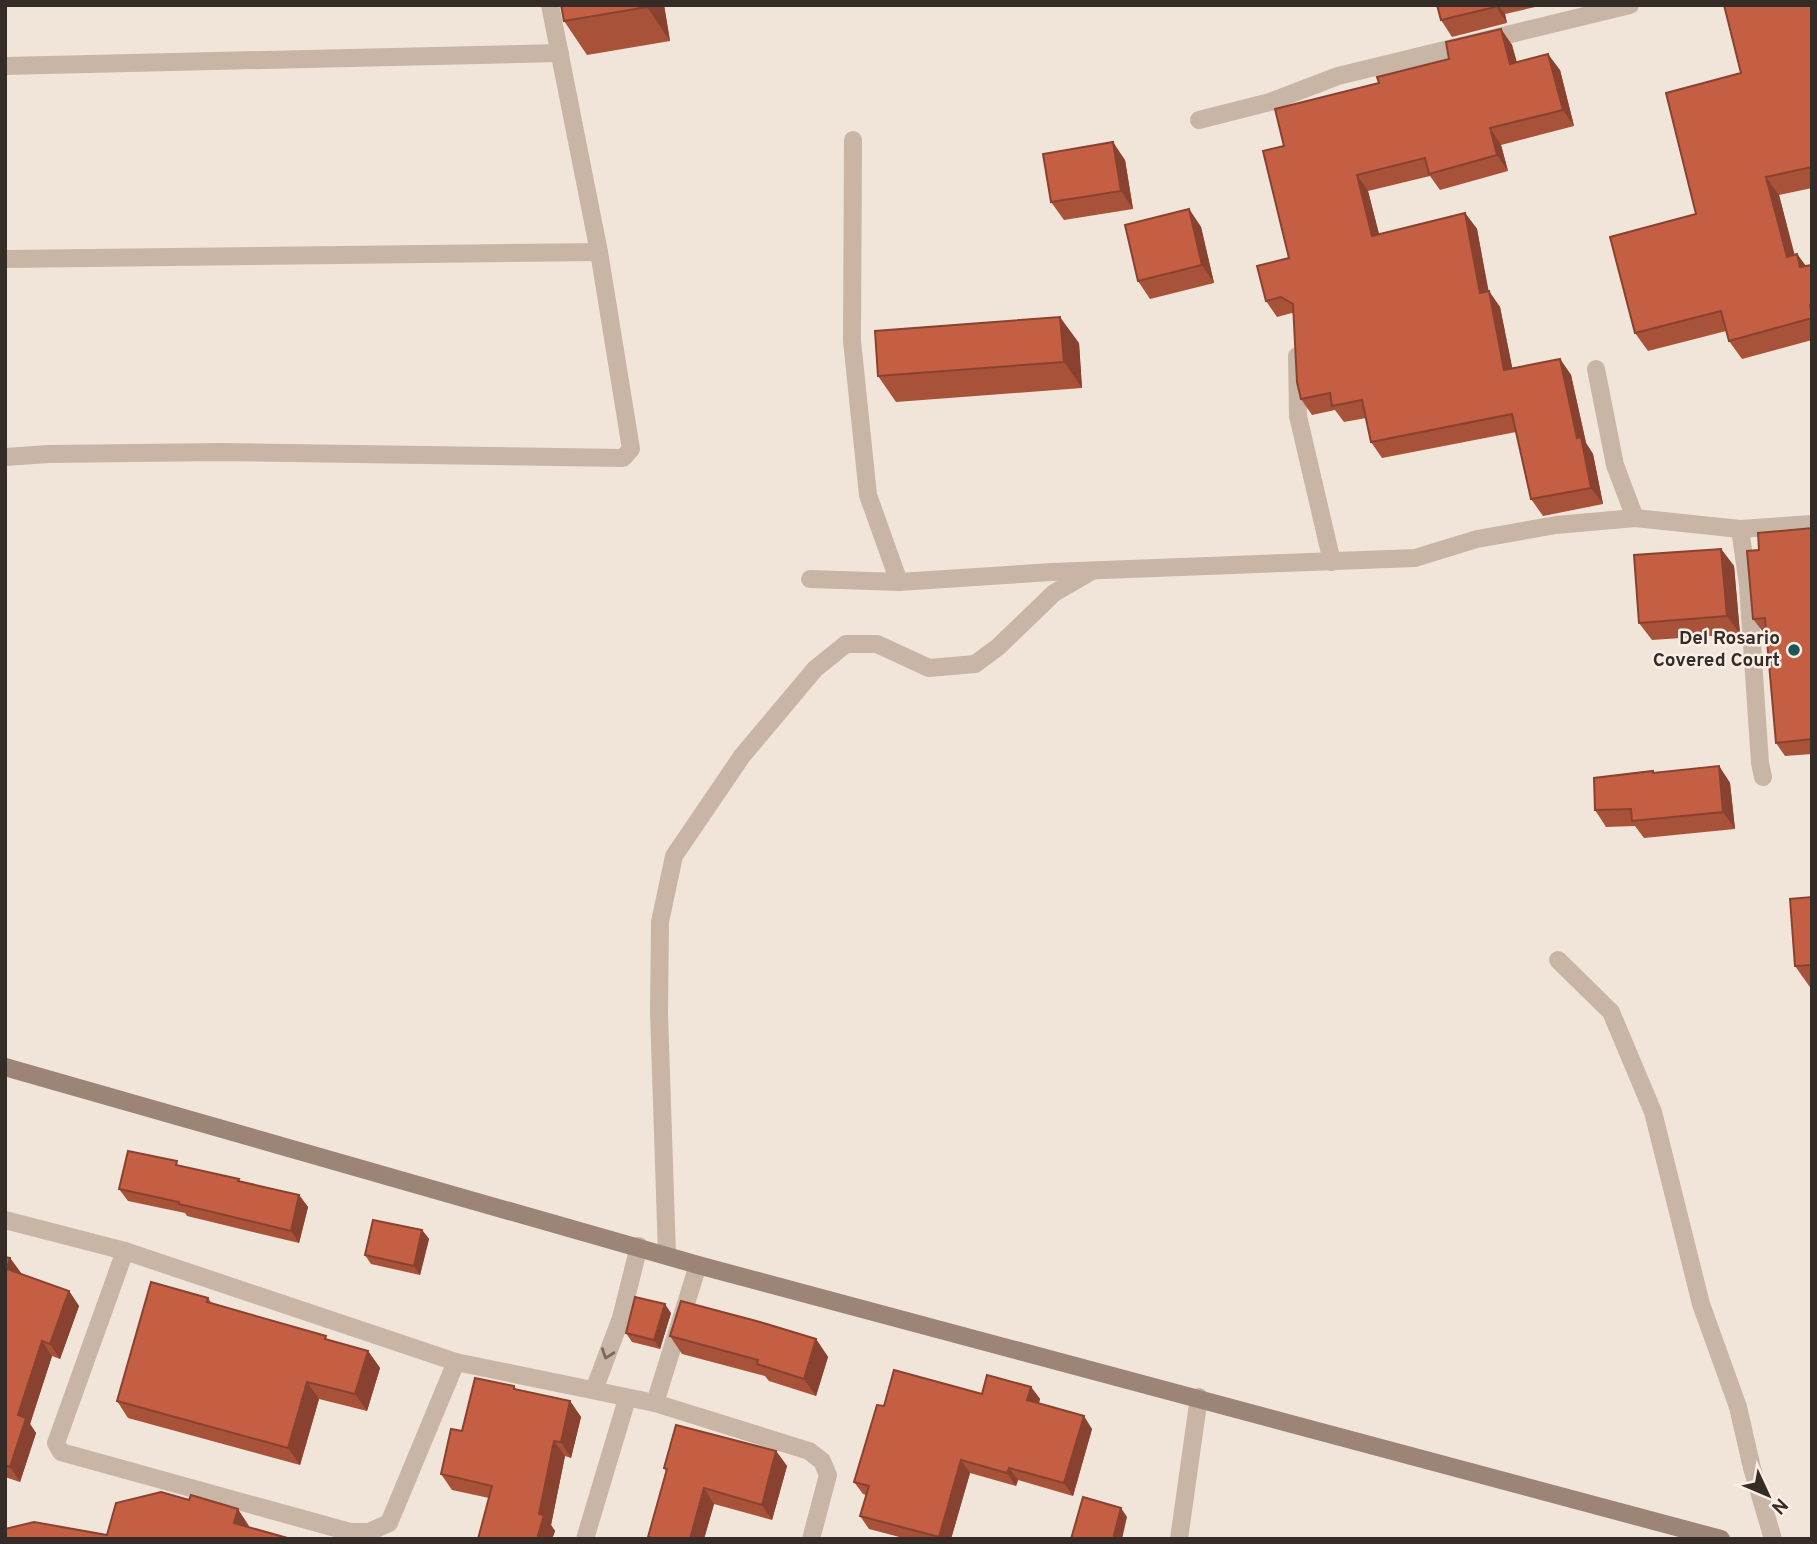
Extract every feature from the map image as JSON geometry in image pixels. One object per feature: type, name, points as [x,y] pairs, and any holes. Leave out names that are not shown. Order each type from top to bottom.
[{"type":"street","points":[[5,457],[222,452],[623,458],[631,449],[599,252],[550,5]]},
{"type":"street","points":[[1199,120],[1270,102],[1338,76],[1630,5]]},
{"type":"street","points":[[5,66],[560,53]]},
{"type":"street","points":[[853,140],[852,341],[868,495],[899,582]]},
{"type":"street","points":[[5,259],[599,252]]},
{"type":"street","points":[[1296,336],[1298,416],[1332,562]]},
{"type":"street","points":[[1596,369],[1615,465],[1635,518]]},
{"type":"street","points":[[810,579],[899,582],[1415,558],[1476,539],[1556,525],[1635,518],[1740,529],[1812,524]]},
{"type":"street","points":[[1740,529],[1748,585],[1763,777]]},
{"type":"street","points":[[667,1255],[659,1013],[660,922],[674,856],[742,757],[815,668],[846,644],[877,644],[929,668],[975,664],[998,647],[1054,593],[1092,571]]},
{"type":"street","points":[[1558,960],[1611,1012],[1653,1112],[1701,1304],[1738,1407],[1752,1468],[1773,1539]]},
{"type":"street","points":[[5,1067],[698,1265],[1199,1397],[1721,1539]]},
{"type":"street","points":[[5,1220],[125,1251],[456,1362],[655,1403],[809,1451],[822,1461],[828,1475],[811,1539]]},
{"type":"street","points":[[594,1390],[621,1318],[639,1246]]},
{"type":"street","points":[[125,1251],[57,1443],[61,1452],[350,1532],[369,1532],[389,1523],[456,1362]]},
{"type":"street","points":[[655,1403],[698,1265]]},
{"type":"street","points":[[1179,1539],[1199,1397]]},
{"type":"street","points":[[585,1539],[627,1399]]},
{"type":"building","points":[[561,5],[646,5],[647,7],[564,21]]},
{"type":"building","points":[[1437,5],[1495,5],[1495,7],[1441,20]]},
{"type":"building","points":[[1724,5],[1812,5],[1812,167],[1766,177],[1787,257],[1797,254],[1800,267],[1812,265],[1812,318],[1729,341],[1721,311],[1635,333],[1610,237],[1696,214],[1666,93],[1741,73]]},
{"type":"building","points":[[1501,29],[1510,64],[1548,54],[1563,110],[1490,128],[1497,155],[1429,174],[1425,158],[1357,175],[1372,236],[1465,213],[1480,293],[1489,291],[1504,370],[1560,359],[1577,438],[1581,437],[1591,488],[1531,499],[1512,414],[1371,442],[1362,400],[1332,406],[1330,393],[1301,399],[1297,382],[1293,304],[1281,297],[1266,301],[1257,266],[1289,258],[1263,151],[1284,146],[1275,109],[1379,83],[1377,77],[1449,59],[1446,42]]},
{"type":"building","points":[[1113,142],[1121,191],[1051,202],[1043,154]]},
{"type":"building","points":[[1189,209],[1202,265],[1138,281],[1125,225]]},
{"type":"building","points":[[1060,317],[1064,362],[878,376],[875,331]]},
{"type":"building","name":"Del Rosario Covered Court","points":[[1812,528],[1812,739],[1776,743],[1765,618],[1753,619],[1747,551],[1759,550],[1758,533]]},
{"type":"building","points":[[1721,549],[1727,616],[1639,623],[1634,555]]},
{"type":"building","points":[[1719,766],[1723,812],[1632,821],[1631,809],[1595,810],[1594,778]]},
{"type":"building","points":[[1812,897],[1812,965],[1795,966],[1790,899]]},
{"type":"building","points":[[128,1151],[177,1161],[176,1165],[299,1195],[291,1231],[119,1189]]},
{"type":"building","points":[[373,1220],[422,1230],[414,1266],[365,1255]]},
{"type":"building","points":[[5,1257],[10,1258],[7,1269],[69,1291],[50,1344],[42,1341],[18,1415],[26,1418],[10,1467],[5,1465]]},
{"type":"building","points":[[151,1282],[368,1351],[355,1394],[307,1382],[288,1448],[117,1401]]},
{"type":"building","points":[[635,1297],[665,1304],[654,1340],[626,1333]]},
{"type":"building","points":[[681,1301],[816,1339],[804,1379],[757,1364],[758,1360],[670,1336]]},
{"type":"building","points":[[894,1370],[982,1394],[987,1375],[1031,1387],[1027,1400],[1084,1416],[1064,1483],[1009,1468],[1007,1473],[961,1460],[939,1537],[860,1516],[869,1486],[854,1482],[877,1405],[884,1406]]},
{"type":"building","points":[[475,1378],[570,1401],[561,1442],[554,1441],[539,1514],[544,1515],[537,1539],[478,1539],[492,1486],[441,1474],[451,1429],[462,1431]]},
{"type":"building","points":[[676,1425],[776,1451],[762,1505],[704,1488],[690,1539],[648,1537]]},
{"type":"building","points":[[161,1492],[189,1500],[191,1495],[238,1509],[234,1523],[291,1539],[5,1539],[5,1529],[34,1522],[107,1535],[116,1503]]},
{"type":"building","points":[[1083,1497],[1121,1508],[1113,1539],[1071,1539]]},
{"type":"place","name":"Del Rosario Covered Court","points":[[1794,650]]}]
